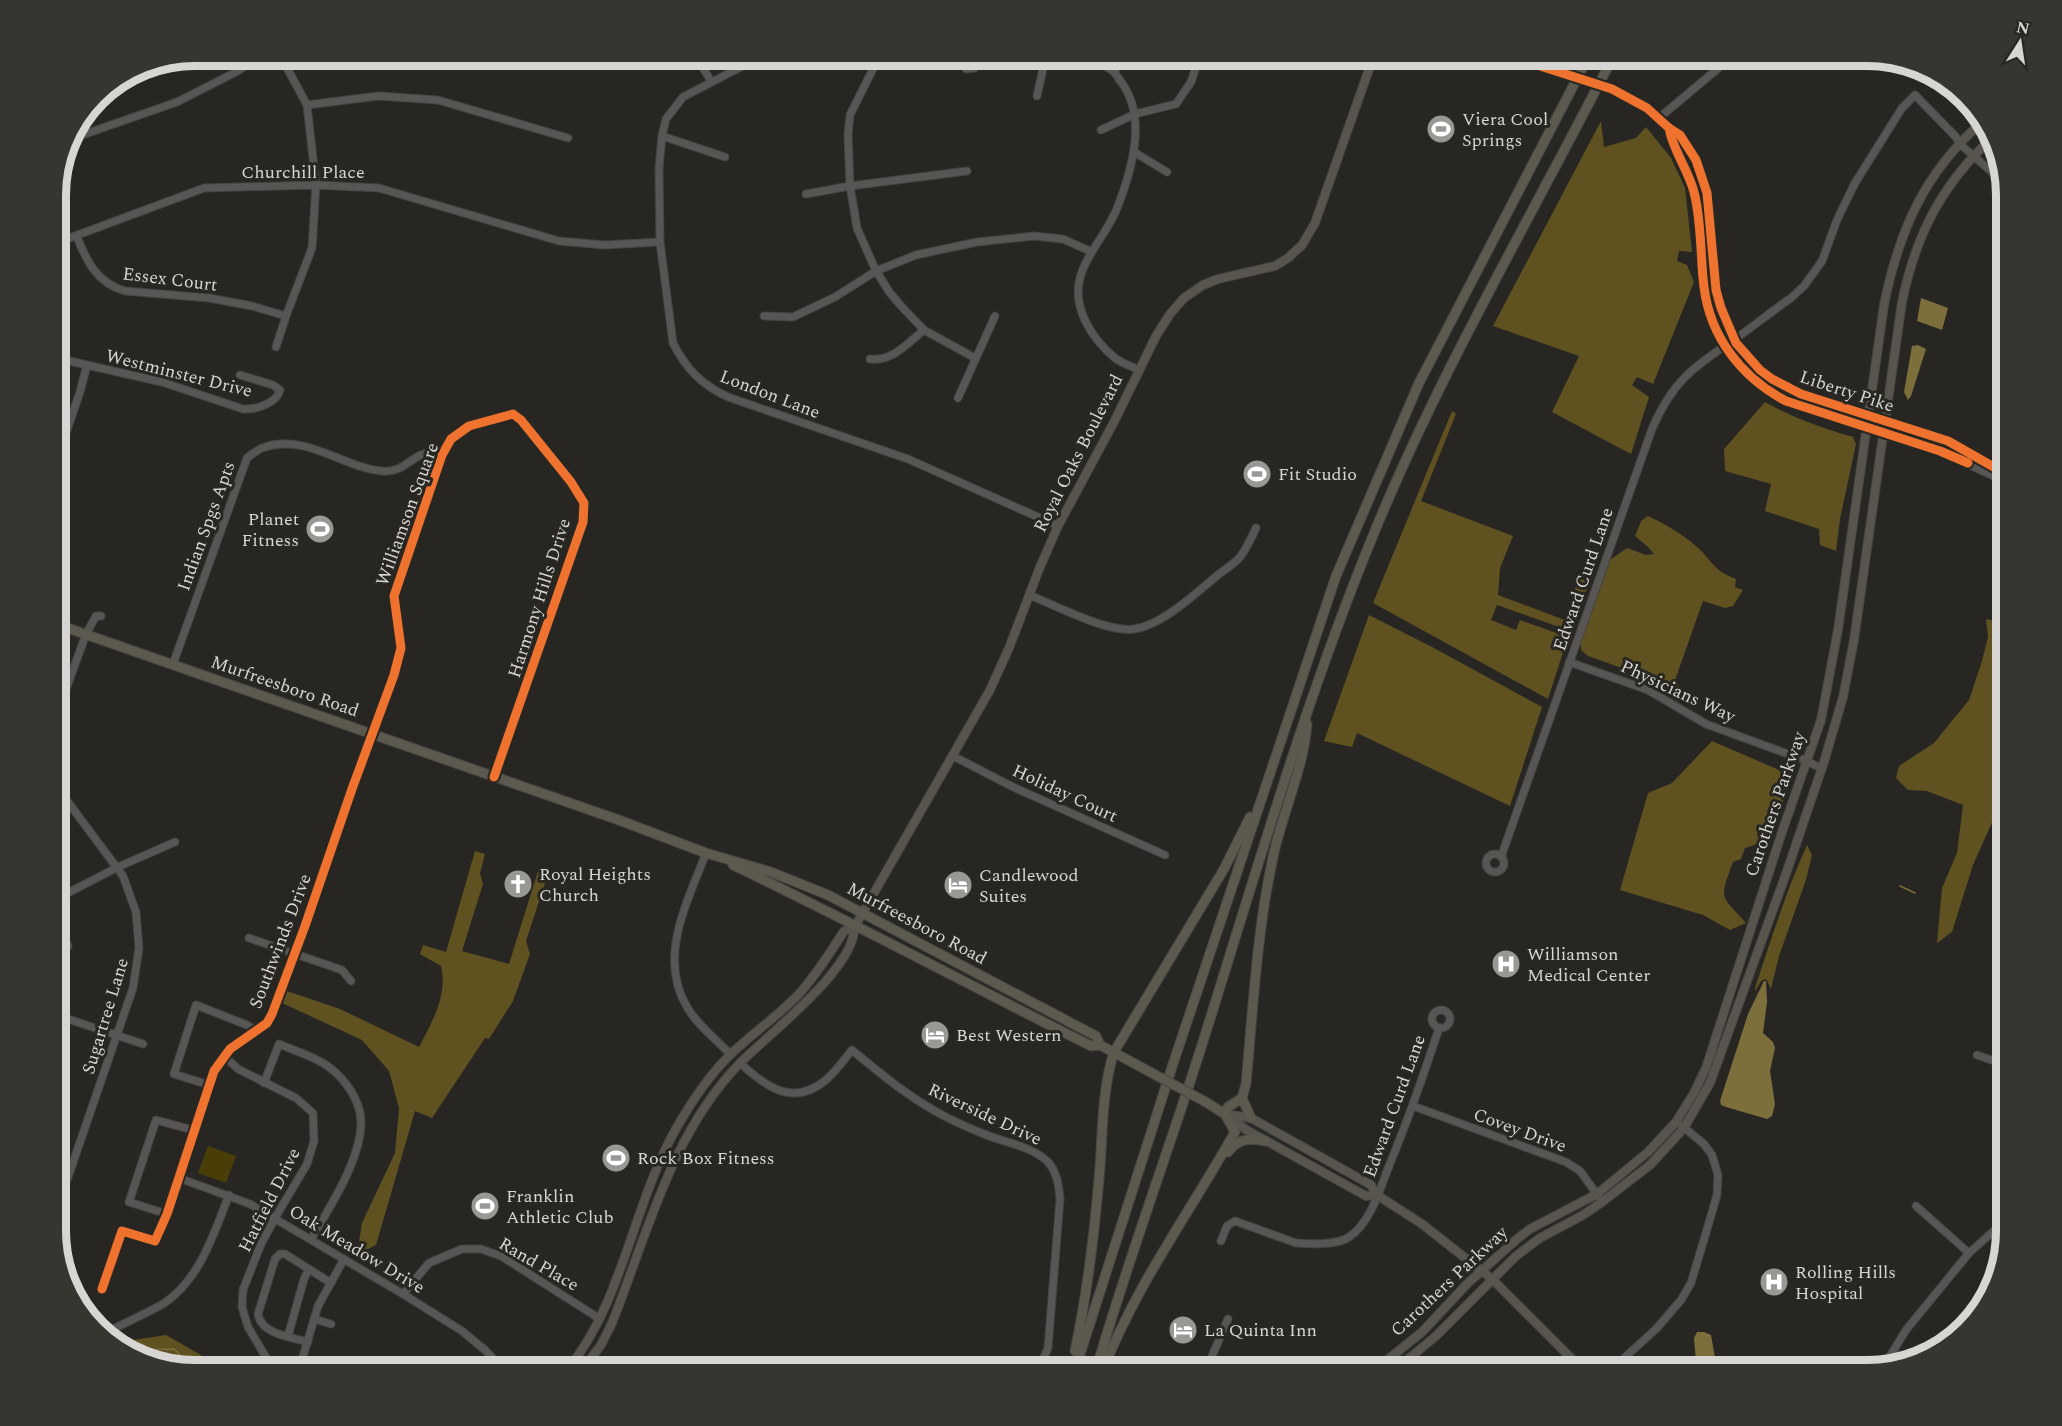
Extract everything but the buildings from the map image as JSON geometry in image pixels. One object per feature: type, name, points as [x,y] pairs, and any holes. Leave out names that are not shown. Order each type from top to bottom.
[{"type":"highway","points":[[1077,1360],[1336,576],[1419,383],[1584,66]]},
{"type":"highway","points":[[1099,1360],[1308,710],[1373,535],[1437,394],[1608,66]]},
{"type":"highway","name":"Murfreesboro Road","points":[[66,627],[706,853],[800,882],[863,912],[1096,1036],[1100,1045]]},
{"type":"highway","points":[[1251,1118],[1242,1098],[1246,1084],[1265,902],[1281,824],[1306,743],[1308,710]]},
{"type":"highway","points":[[1075,1360],[1085,1301],[1099,1180],[1108,1073],[1114,1052],[1224,869],[1248,822],[1261,783],[1284,728]]},
{"type":"highway","name":"Murfreesboro Road","points":[[706,853],[798,896],[1091,1046],[1100,1045],[1114,1052],[1225,1114]]},
{"type":"highway","points":[[1107,1360],[1146,1279],[1235,1132],[1225,1114],[1228,1107],[1242,1098]]},
{"type":"highway","points":[[1220,1159],[1241,1140],[1249,1138],[1266,1141]]},
{"type":"main road","name":"Royal Oaks Boulevard","points":[[855,927],[990,690],[1058,526],[1165,321],[1184,298],[1203,285],[1218,279],[1275,266],[1302,245],[1315,223],[1370,66]]},
{"type":"main road","name":"Carothers Parkway","points":[[1388,1360],[1422,1332],[1482,1270],[1530,1229],[1599,1198],[1676,1122],[1706,1068],[1781,835],[1821,720],[1838,630],[1884,305],[1895,256],[1918,201],[1937,170],[1976,128]]},
{"type":"main road","name":"Carothers Parkway","points":[[1408,1360],[1437,1336],[1492,1279],[1528,1246],[1650,1165],[1684,1128],[1701,1101],[1718,1065],[1823,765],[1850,667],[1908,271],[1917,244],[1940,199],[1974,155],[1985,144]]},
{"type":"main road","points":[[575,1360],[600,1318],[649,1187],[676,1128],[708,1080],[730,1054],[788,1004],[815,974],[844,931],[855,927],[854,937],[826,980],[786,1022],[740,1064],[704,1108],[680,1147],[612,1323],[590,1360]]},
{"type":"main road","points":[[730,1054],[740,1064]]},
{"type":"main road","name":"Murfreesboro Road","points":[[1225,1114],[1251,1118],[1371,1185],[1377,1195],[1422,1224],[1482,1270],[1572,1360]]},
{"type":"main road","name":"Murfreesboro Road","points":[[1225,1114],[1245,1129],[1366,1196],[1377,1195]]},
{"type":"street","points":[[81,136],[177,102],[246,66]]},
{"type":"street","points":[[276,347],[312,248],[316,185],[307,105],[286,66]]},
{"type":"street","points":[[701,66],[711,81]]},
{"type":"street","name":"London Lane","points":[[743,66],[682,97],[666,119],[662,136],[659,198],[660,242],[673,343],[691,372],[714,391],[742,403],[908,459],[1058,526]]},
{"type":"street","points":[[875,66],[850,115],[848,135],[850,186],[857,228],[876,271],[891,293],[924,330],[975,358]]},
{"type":"street","points":[[1037,96],[1044,66]]},
{"type":"street","points":[[1101,66],[1114,72],[1126,89],[1135,114],[1134,152],[1118,207],[1080,278],[1079,303],[1084,320],[1115,358],[1139,370]]},
{"type":"street","points":[[1114,72],[1118,66]]},
{"type":"street","points":[[1101,130],[1135,114],[1176,104],[1191,82],[1197,66]]},
{"type":"street","name":"Liberty Pike","points":[[1538,66],[1612,89],[1631,98],[1680,135],[1690,149],[1707,193],[1716,290],[1721,308],[1734,339],[1760,370],[1788,389],[1948,441],[1996,468]]},
{"type":"street","points":[[1659,118],[1722,66]]},
{"type":"street","name":"Edward Curd Lane","points":[[1501,857],[1660,411],[1680,381],[1694,367],[1791,298],[1815,273],[1855,183],[1902,108],[1915,95],[1960,144]]},
{"type":"street","points":[[307,105],[378,96],[438,100],[568,138]]},
{"type":"street","name":"Liberty Pike","points":[[1669,128],[1671,141],[1694,191],[1706,300],[1716,332],[1737,363],[1752,379],[1774,395],[1802,408],[1959,458],[1996,476]]},
{"type":"street","points":[[662,136],[725,157]]},
{"type":"street","points":[[1960,144],[1994,174]]},
{"type":"street","points":[[1134,152],[1167,172]]},
{"type":"street","points":[[806,194],[968,171]]},
{"type":"street","name":"Churchill Place","points":[[66,240],[204,188],[316,185],[379,188],[559,241],[604,245],[660,242]]},
{"type":"street","points":[[764,316],[793,317],[835,297],[876,271],[916,255],[977,242],[1034,236],[1063,239],[1092,252]]},
{"type":"street","name":"Essex Court","points":[[77,237],[93,271],[103,281],[117,289],[209,298],[252,306],[286,316]]},
{"type":"street","points":[[1701,255],[1713,254]]},
{"type":"street","points":[[958,399],[995,316]]},
{"type":"street","points":[[870,358],[880,360],[895,354],[924,330]]},
{"type":"street","name":"Westminster Drive","points":[[66,360],[162,382],[243,409],[250,410],[260,407],[277,399],[280,395],[280,390],[273,386],[240,375]]},
{"type":"street","points":[[66,433],[87,365]]},
{"type":"street","name":"Williamson Square","points":[[371,734],[394,675],[401,648],[394,596],[442,455],[451,439],[469,426],[513,414]]},
{"type":"street","name":"Harmony Hills Drive","points":[[494,777],[583,522],[584,503],[571,482],[521,420],[513,414]]},
{"type":"street","name":"Indian Spgs Apts","points":[[173,664],[247,458],[261,448],[285,444],[309,446],[383,471],[403,468],[417,457],[429,453],[442,455]]},
{"type":"street","points":[[1029,595],[1105,625],[1134,629],[1160,619],[1239,559],[1256,528]]},
{"type":"street","points":[[66,689],[86,634],[96,616],[101,616]]},
{"type":"street","name":"Physicians Way","points":[[1569,662],[1648,690],[1706,724],[1823,765]]},
{"type":"street","name":"Southwinds Drive","points":[[102,1289],[122,1232],[155,1241],[167,1214],[214,1071],[235,1045],[267,1023],[272,1014],[371,734]]},
{"type":"street","name":"Holiday Court","points":[[953,756],[1013,787],[1165,855]]},
{"type":"street","name":"Sugartree Lane","points":[[66,799],[118,867],[134,905],[139,948],[133,988],[66,1182]]},
{"type":"street","points":[[66,894],[118,867],[175,842]]},
{"type":"street","points":[[706,853],[677,936],[673,954],[675,974],[687,1007],[701,1025],[730,1054]]},
{"type":"street","points":[[249,938],[342,970],[351,981]]},
{"type":"street","points":[[66,942],[68,946]]},
{"type":"street","points":[[209,1085],[174,1074],[196,1005],[257,1031]]},
{"type":"street","points":[[66,1018],[142,1044]]},
{"type":"street","name":"Edward Curd Lane","points":[[1221,1241],[1227,1226],[1235,1221],[1296,1243],[1323,1243],[1347,1239],[1361,1226],[1377,1195],[1413,1106],[1439,1028]]},
{"type":"street","points":[[264,1083],[279,1044],[327,1066],[344,1080],[354,1095],[361,1121],[358,1143],[348,1171],[311,1239]]},
{"type":"street","name":"Riverside Drive","points":[[740,1064],[766,1085],[794,1094],[816,1087],[828,1079],[852,1050],[886,1078],[929,1107],[984,1134],[1037,1154],[1046,1160],[1057,1179],[1060,1199],[1048,1348],[1042,1360]]},
{"type":"street","points":[[1977,1055],[1996,1061]]},
{"type":"street","name":"Hatfield Drive","points":[[224,1056],[238,1070],[296,1098],[313,1113],[314,1141],[307,1164],[275,1218],[243,1290],[242,1307],[248,1327],[268,1360]]},
{"type":"street","name":"Covey Drive","points":[[1413,1106],[1566,1161],[1580,1171],[1599,1198]]},
{"type":"street","points":[[167,1214],[129,1202],[156,1120],[193,1130]]},
{"type":"street","points":[[1623,1360],[1670,1315],[1681,1300],[1696,1267],[1717,1195],[1718,1175],[1712,1155],[1704,1144],[1676,1122]]},
{"type":"street","name":"Oak Meadow Drive","points":[[179,1178],[229,1194],[275,1218],[462,1331],[494,1360]]},
{"type":"street","points":[[113,1329],[164,1303],[177,1291],[195,1270],[207,1250],[229,1194]]},
{"type":"street","points":[[1916,1206],[1968,1253]]},
{"type":"street","points":[[1889,1358],[1906,1330],[1968,1253],[1996,1229]]},
{"type":"street","name":"Rand Place","points":[[404,1294],[429,1263],[462,1249],[481,1249],[501,1256],[600,1318]]},
{"type":"street","points":[[308,1342],[264,1327],[258,1317],[275,1259],[280,1254],[285,1254],[331,1282]]},
{"type":"street","points":[[302,1360],[318,1306],[344,1259]]},
{"type":"street","points":[[288,1336],[309,1269]]},
{"type":"street","points":[[1211,1360],[1228,1318]]},
{"type":"street","points":[[314,1319],[331,1324]]},
{"type":"shaded area","points":[[1601,121],[1604,147],[1636,138],[1646,127],[1671,158],[1685,188],[1692,252],[1679,251],[1677,261],[1687,265],[1694,282],[1653,384],[1637,377],[1632,385],[1649,397],[1631,454],[1552,412],[1579,356],[1493,326]]},
{"type":"shaded area","points":[[1921,298],[1948,308],[1942,330],[1917,321]]},
{"type":"shaded area","points":[[1918,345],[1926,349],[1908,400],[1904,392],[1912,346]]},
{"type":"shaded area","points":[[1765,402],[1808,422],[1853,437],[1856,444],[1840,519],[1836,551],[1820,545],[1819,529],[1765,511],[1771,484],[1725,471],[1724,449]]},
{"type":"shaded area","points":[[1452,411],[1456,414],[1421,501],[1513,536],[1500,568],[1498,595],[1565,620],[1580,574],[1591,579],[1570,631],[1497,605],[1491,620],[1516,630],[1520,620],[1568,637],[1548,699],[1373,603]]},
{"type":"shaded area","points":[[1648,516],[1690,541],[1717,569],[1736,579],[1735,587],[1743,590],[1733,606],[1725,608],[1703,601],[1675,680],[1685,696],[1682,699],[1650,678],[1588,656],[1581,650],[1581,640],[1607,562],[1627,548],[1646,555],[1654,554],[1635,536],[1641,521]]},
{"type":"shaded area","points":[[1369,615],[1542,707],[1510,806],[1357,733],[1352,747],[1324,741]]},
{"type":"shaded area","points":[[1986,619],[1996,621],[1996,813],[1973,865],[1952,932],[1937,943],[1942,888],[1957,853],[1963,805],[1927,791],[1908,790],[1896,778],[1899,766],[1934,743],[1969,700],[1988,637]]},
{"type":"shaded area","points":[[1712,741],[1779,770],[1787,779],[1783,803],[1772,827],[1761,841],[1745,848],[1741,859],[1733,862],[1725,883],[1724,896],[1746,923],[1730,930],[1703,915],[1620,890],[1648,793],[1672,783]]},
{"type":"shaded area","points":[[1807,845],[1812,855],[1806,880],[1779,956],[1771,989],[1766,979],[1761,981],[1755,991],[1779,916]]},
{"type":"shaded area","points":[[475,851],[485,854],[480,873],[483,884],[462,951],[509,964],[538,871],[548,874],[526,941],[530,954],[513,1001],[489,1039],[485,1038],[432,1118],[415,1111],[376,1245],[357,1255],[362,1223],[395,1153],[399,1108],[389,1071],[362,1040],[282,1003],[287,991],[340,1009],[419,1047],[441,998],[443,977],[441,966],[420,954],[423,945],[446,952]]},
{"type":"shaded area","points":[[1766,981],[1767,1002],[1763,1033],[1773,1042],[1775,1048],[1770,1071],[1775,1104],[1772,1116],[1767,1119],[1726,1107],[1721,1105],[1720,1101],[1748,1014]]},
{"type":"shaded area","points":[[208,1146],[236,1156],[226,1183],[198,1173]]},
{"type":"shaded area","points":[[1697,1332],[1711,1335],[1715,1360],[1696,1360],[1694,1338]]},
{"type":"shaded area","points":[[166,1335],[210,1360],[170,1358],[138,1347],[128,1341]]},
{"type":"waterway","points":[[1900,886],[1915,893]]},
{"type":"waterway","points":[[146,1350],[174,1349],[185,1360]]},
{"type":"cycle path","points":[[1540,66],[1612,89],[1647,108],[1680,135],[1696,160],[1707,193],[1716,290],[1721,308],[1736,343],[1760,370],[1801,394],[1948,441],[1996,468]]},
{"type":"cycle path","points":[[1669,128],[1697,204],[1707,305],[1721,339],[1742,368],[1755,381],[1786,401],[1940,451],[1968,463]]},
{"type":"cycle path","points":[[102,1289],[122,1231],[155,1241],[167,1214],[214,1071],[230,1049],[267,1023],[272,1014],[394,675],[401,648],[394,596],[442,455],[451,439],[469,426],[513,414],[521,420],[571,482],[584,503],[583,522],[494,777]]},
{"type":"place","name":"Viera Cool Springs","points":[[1441,129]]},
{"type":"place","name":"Fit Studio","points":[[1257,474]]},
{"type":"place","name":"Planet Fitness","points":[[320,529]]},
{"type":"place","name":"Royal Heights Church","points":[[518,884]]},
{"type":"place","name":"Candlewood Suites","points":[[958,885]]},
{"type":"place","name":"Williamson Medical Center","points":[[1506,964]]},
{"type":"place","name":"Best Western","points":[[935,1035]]},
{"type":"place","name":"Rock Box Fitness","points":[[616,1158]]},
{"type":"place","name":"Franklin Athletic Club","points":[[485,1206]]},
{"type":"place","name":"Rolling Hills Hospital","points":[[1774,1282]]},
{"type":"place","name":"La Quinta Inn","points":[[1183,1330]]}]
